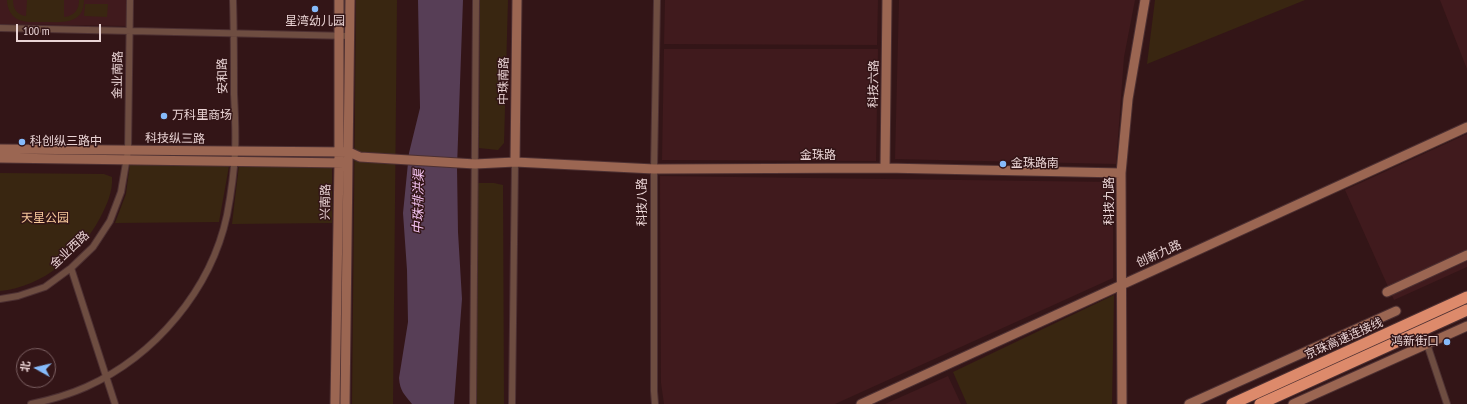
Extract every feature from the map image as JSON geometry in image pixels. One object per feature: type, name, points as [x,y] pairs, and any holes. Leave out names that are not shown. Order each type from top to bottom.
[{"type":"highway","name":"京珠高速连接线","points":[[1232,404],[1467,297]]},
{"type":"highway","name":"京珠高速连接线","points":[[1260,404],[1467,310]]},
{"type":"street","name":"金业南路","points":[[128,155],[130,0]]},
{"type":"street","name":"安和路","points":[[31,404],[73,392],[106,377],[129,362],[152,344],[173,322],[195,292],[206,272],[218,245],[226,216],[234,156],[233,0]]},
{"type":"street","name":"兴南路","points":[[335,404],[339,163],[339,0]]},
{"type":"street","name":"兴南路","points":[[345,404],[350,0]]},
{"type":"street","points":[[473,404],[475,164],[474,83],[476,0]]},
{"type":"street","name":"中珠南路","points":[[514,162],[517,0]]},
{"type":"street","name":"科技八路","points":[[655,404],[654,169],[657,0]]},
{"type":"street","name":"科技六路","points":[[885,168],[888,0]]},
{"type":"street","name":"科技九路","points":[[1122,404],[1121,173],[1128,99],[1145,0]]},
{"type":"street","points":[[0,28],[350,36]]},
{"type":"street","name":"创新九路","points":[[861,404],[1467,127]]},
{"type":"street","name":"科技纵三路","points":[[0,149],[128,155]]},
{"type":"street","points":[[349,152],[360,157]]},
{"type":"street","name":"科技纵三路","points":[[0,158],[128,155],[234,156],[349,152]]},
{"type":"street","name":"金业西路","points":[[0,299],[18,296],[45,287],[71,268],[93,247],[110,221],[121,192],[128,155]]},
{"type":"street","name":"科技纵三路","points":[[234,156],[339,163],[349,162],[360,157]]},
{"type":"street","name":"金珠路","points":[[360,157],[475,164],[514,162],[654,169],[885,168],[1121,173]]},
{"type":"street","points":[[512,404],[514,162]]},
{"type":"street","points":[[1387,292],[1467,255]]},
{"type":"street","points":[[71,268],[115,404]]},
{"type":"street","points":[[1189,404],[1396,311]]},
{"type":"street","points":[[1293,404],[1467,326]]},
{"type":"street","points":[[1427,344],[1447,404]]},
{"type":"shaded area","points":[[0,0],[126,0],[126,26],[0,24]]},
{"type":"shaded area","points":[[665,0],[878,0],[877,45],[664,44]]},
{"type":"shaded area","points":[[899,0],[1135,0],[1124,57],[1116,164],[895,159]]},
{"type":"shaded area","points":[[1440,0],[1467,0],[1467,69]]},
{"type":"shaded area","points":[[664,49],[878,49],[876,161],[662,160]]},
{"type":"shaded area","points":[[1467,134],[1467,267],[1394,300],[1345,190]]},
{"type":"shaded area","points":[[660,176],[1113,182],[1113,278],[835,404],[664,404],[661,383]]},
{"type":"shaded area","points":[[948,376],[961,404],[885,404]]},
{"type":"green space","points":[[7,0],[13,0],[16,11],[26,16],[27,0],[64,0],[64,17],[73,14],[77,10],[79,0],[84,0],[83,8],[80,14],[70,21],[29,22],[20,20],[11,13],[8,8]]},
{"type":"green space","points":[[356,0],[397,0],[393,404],[352,404]]},
{"type":"green space","points":[[480,0],[508,0],[504,143],[498,150],[479,148]]},
{"type":"green space","points":[[1155,0],[1305,0],[1147,64]]},
{"type":"green space","points":[[85,4],[108,4],[107,17],[84,16]]},
{"type":"green space","points":[[130,163],[229,166],[219,222],[115,223],[126,194]]},
{"type":"green space","points":[[239,165],[332,167],[332,223],[232,224]]},
{"type":"green space","name":"天星公园","points":[[0,173],[104,174],[112,177],[112,187],[100,218],[92,231],[71,256],[46,276],[16,288],[0,291]]},
{"type":"green space","points":[[478,183],[494,183],[503,185],[504,404],[476,404]]},
{"type":"green space","points":[[1114,295],[1112,404],[967,404],[953,372]]},
{"type":"water","name":"中珠排洪渠","points":[[418,0],[463,0],[457,167],[458,232],[462,299],[454,404],[412,404],[401,389],[399,378],[408,322],[407,270],[403,213],[409,153],[420,108]]},
{"type":"place","name":"星湾幼儿园","points":[[315,9]]},
{"type":"place","name":"万科里商场","points":[[164,116]]},
{"type":"place","name":"科创纵三路中","points":[[22,142]]},
{"type":"place","name":"金珠路南","points":[[1003,164]]},
{"type":"place","name":"鸿新街口","points":[[1447,342]]}]
